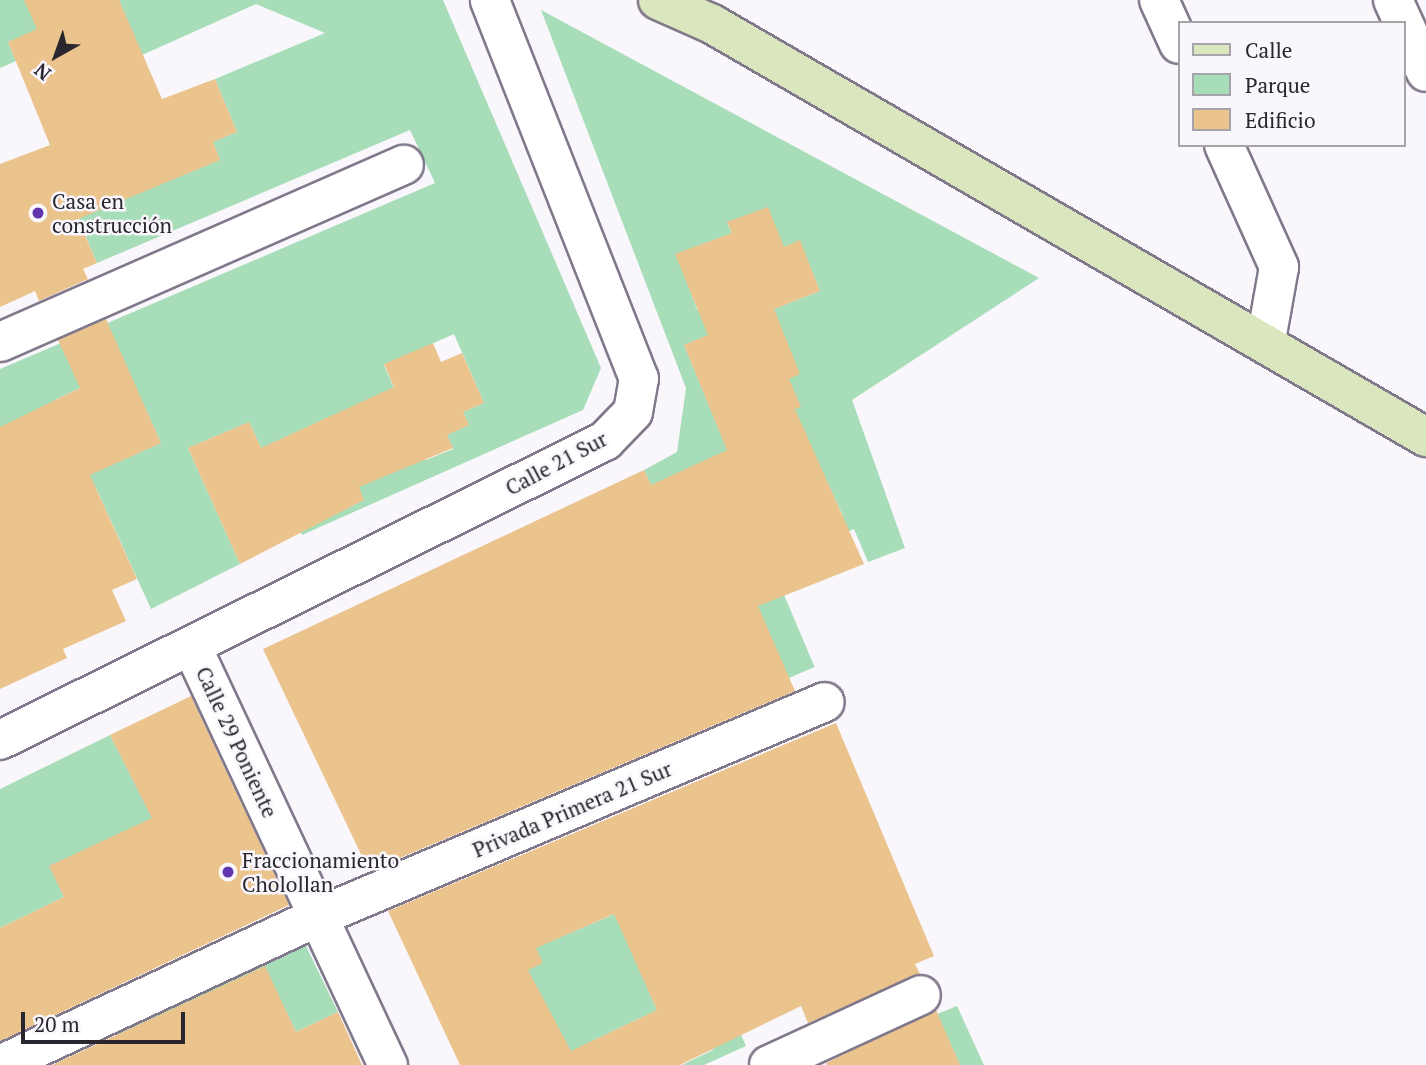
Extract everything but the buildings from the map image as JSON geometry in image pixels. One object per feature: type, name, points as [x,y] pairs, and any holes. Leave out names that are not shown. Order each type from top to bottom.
[{"type":"main road","points":[[658,0],[716,12],[1426,437]]},
{"type":"street","name":"Calle 21 Sur","points":[[0,740],[605,441],[633,412],[639,379],[490,0]]},
{"type":"street","points":[[1159,0],[1178,42]]},
{"type":"street","points":[[1398,2],[1426,72]]},
{"type":"street","points":[[1225,147],[1279,267],[1266,340]]},
{"type":"street","points":[[0,342],[404,164]]},
{"type":"street","name":"Calle 29 Poniente","points":[[192,647],[388,1065]]},
{"type":"street","name":"Privada Primera 21 Sur","points":[[0,1065],[320,916],[825,702]]},
{"type":"street","points":[[769,1065],[920,995]]},
{"type":"green space","points":[[0,0],[24,0],[53,23],[8,42],[16,61],[0,68]]},
{"type":"green space","points":[[119,0],[443,0],[601,368],[583,410],[302,535],[249,422],[188,448],[240,564],[151,609],[96,488],[43,513],[0,507],[0,369],[435,183],[410,130],[97,263],[48,146],[119,117],[149,189],[220,160],[213,142],[237,132],[215,79],[325,33],[256,4],[142,55]],"holes":[[[454,334],[484,403],[463,412],[469,425],[447,435],[453,449],[426,460],[384,365]],[[115,341],[161,443],[89,475],[55,400],[80,388]],[[329,417],[364,500],[340,512],[290,493],[268,445]]]},
{"type":"green space","points":[[541,10],[1039,278],[852,400],[905,548],[868,562],[854,529],[808,548],[843,516],[824,475],[807,482],[774,309],[820,291],[800,241],[784,247],[727,223],[732,233],[676,254],[697,309],[719,331],[684,345],[722,437],[757,453],[651,485],[644,470],[677,452],[686,388]]},
{"type":"green space","points":[[765,550],[815,667],[787,679],[737,562]]},
{"type":"green space","points":[[110,735],[153,819],[50,866],[64,897],[0,928],[0,789]]},
{"type":"green space","points":[[675,888],[646,985],[657,1010],[596,1039],[572,1065],[487,1018],[527,929],[554,940]]},
{"type":"green space","points":[[304,942],[338,1012],[296,1032],[269,976],[131,1065],[112,1026]]},
{"type":"green space","points":[[726,1001],[746,1046],[704,1065],[682,1065],[713,1050],[697,1014]]},
{"type":"green space","points":[[957,1006],[984,1065],[960,1065],[937,1014]]},
{"type":"place","name":"Casa en construcción","points":[[38,213]]},
{"type":"place","name":"Fraccionamiento Cholollan","points":[[228,872]]}]
